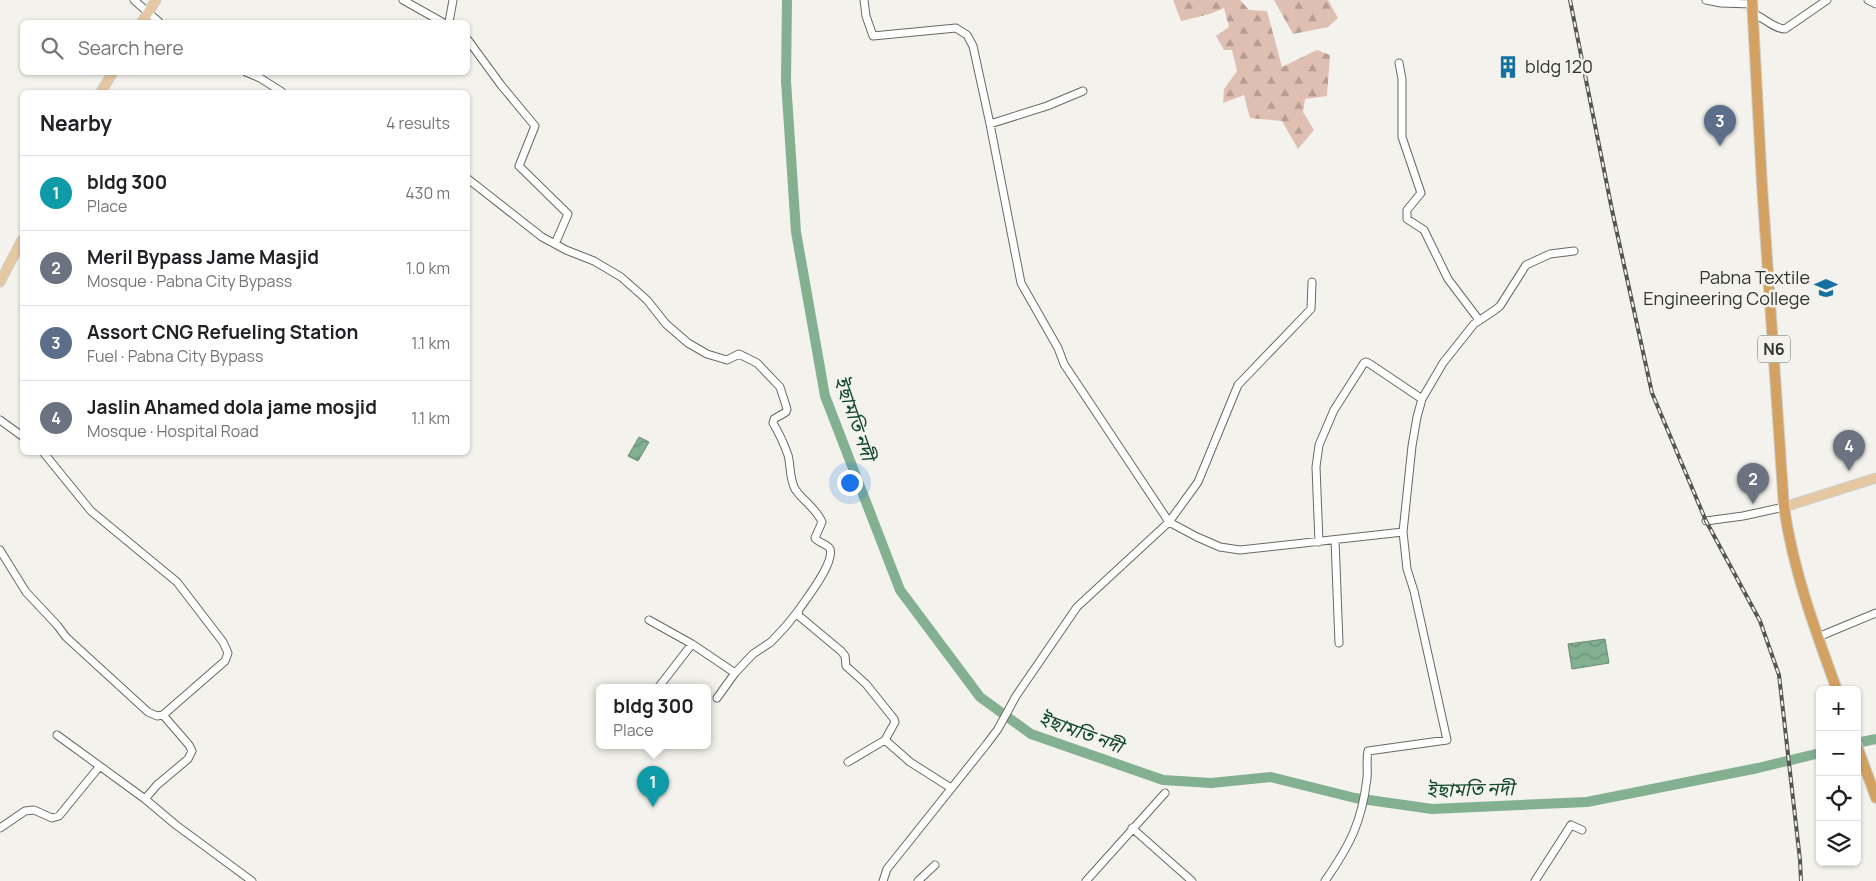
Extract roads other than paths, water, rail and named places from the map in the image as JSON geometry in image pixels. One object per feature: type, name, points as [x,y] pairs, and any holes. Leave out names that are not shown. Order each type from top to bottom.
[{"type":"highway","name":"N6","points":[[1753,6],[1762,185],[1784,507],[1789,541],[1796,568],[1836,686]]},
{"type":"highway","points":[[1861,757],[1876,798]]},
{"type":"main road","points":[[143,20],[156,0]]},
{"type":"main road","points":[[102,90],[111,75]]},
{"type":"main road","points":[[0,282],[20,244]]},
{"type":"main road","points":[[1784,507],[1876,478]]},
{"type":"street","points":[[134,0],[157,20]]},
{"type":"street","points":[[403,0],[438,20]]},
{"type":"street","points":[[449,20],[453,0]]},
{"type":"street","points":[[864,0],[866,16],[873,36],[956,28],[968,35],[973,46],[990,124],[1021,283],[1058,348],[1064,364],[1169,522],[1212,544],[1235,550],[1319,542],[1388,532],[1403,532]]},
{"type":"street","points":[[1706,0],[1753,6],[1763,18],[1780,29],[1785,29],[1827,0]]},
{"type":"street","points":[[1868,0],[1876,4]]},
{"type":"street","points":[[470,43],[535,126],[519,166],[568,214],[555,244]]},
{"type":"street","points":[[1399,64],[1402,79],[1402,137],[1421,193],[1407,210],[1407,219],[1424,230],[1448,280],[1479,320]]},
{"type":"street","points":[[253,75],[279,90]]},
{"type":"street","points":[[990,124],[1047,106],[1083,91]]},
{"type":"street","points":[[470,181],[528,227],[555,244],[594,261],[621,277],[647,300],[666,324],[688,343],[707,354],[727,360],[739,354],[757,363],[780,387],[787,409],[786,412],[774,419],[773,423],[781,436],[788,456],[789,474],[795,488],[819,513],[822,522],[814,538],[816,541],[827,545],[830,549],[830,556],[824,573],[798,612],[786,626],[735,673],[717,698]]},
{"type":"street","points":[[1325,881],[1344,854],[1353,837],[1362,810],[1367,776],[1368,751],[1446,740],[1408,569],[1403,532],[1412,446],[1422,399],[1443,363],[1474,324],[1496,310],[1526,266],[1550,254],[1574,251]]},
{"type":"street","points":[[883,881],[887,869],[998,729],[1016,696],[1077,607],[1169,522],[1198,482],[1238,385],[1311,309],[1312,282]]},
{"type":"street","points":[[1319,542],[1316,467],[1319,445],[1334,410],[1364,363],[1367,362],[1422,399]]},
{"type":"street","points":[[0,420],[20,435]]},
{"type":"street","points":[[0,550],[26,592],[66,637],[148,712],[157,716],[163,715],[225,660],[228,653],[223,642],[177,582],[91,511],[45,455]]},
{"type":"street","points":[[1706,521],[1743,516],[1784,507]]},
{"type":"street","points":[[1335,540],[1339,643]]},
{"type":"street","points":[[798,612],[799,616],[806,623],[841,651],[845,656],[846,666],[866,684],[894,719],[885,740],[848,762]]},
{"type":"street","points":[[1818,636],[1876,613]]},
{"type":"street","points":[[649,620],[692,644],[735,673]]},
{"type":"street","points":[[661,684],[692,644]]},
{"type":"street","points":[[145,799],[157,785],[188,759],[192,751],[163,715]]},
{"type":"street","points":[[57,735],[145,799],[176,825],[252,881]]},
{"type":"street","points":[[885,740],[910,762],[951,788]]},
{"type":"street","points":[[0,828],[25,811],[34,810],[52,818],[59,816],[99,767]]},
{"type":"street","points":[[1086,881],[1165,793]]},
{"type":"street","points":[[1535,881],[1571,824],[1582,830]]},
{"type":"street","points":[[1132,828],[1192,881]]},
{"type":"street","points":[[918,881],[935,865]]},
{"type":"water","points":[[639,437],[649,442],[638,461],[628,456]]},
{"type":"water","points":[[1605,639],[1609,663],[1572,669],[1568,644]]},
{"type":"waterway","name":"ইছামতি নদী","points":[[787,0],[786,81],[796,232],[825,396],[900,590],[980,697],[1031,734],[1163,780],[1211,783],[1271,777],[1355,798],[1432,809],[1587,802],[1758,768],[1816,754]]},
{"type":"waterway","name":"ইছামতি নদী","points":[[1861,742],[1876,739]]},
{"type":"railway","points":[[1570,0],[1612,210],[1652,393],[1706,521],[1760,621],[1779,675],[1801,881]]},
{"type":"place","name":"bldg 120","points":[[1508,67]]},
{"type":"place","name":"Assort CNG Refueling Station","points":[[1720,146]]},
{"type":"place","name":"Pabna Textile Engineering College","points":[[1826,288]]},
{"type":"place","name":"Jaslin Ahamed dola jame mosjid","points":[[1849,471]]},
{"type":"place","name":"Meril Bypass Jame Masjid","points":[[1753,504]]},
{"type":"place","name":"bldg 300","points":[[653,807]]}]
